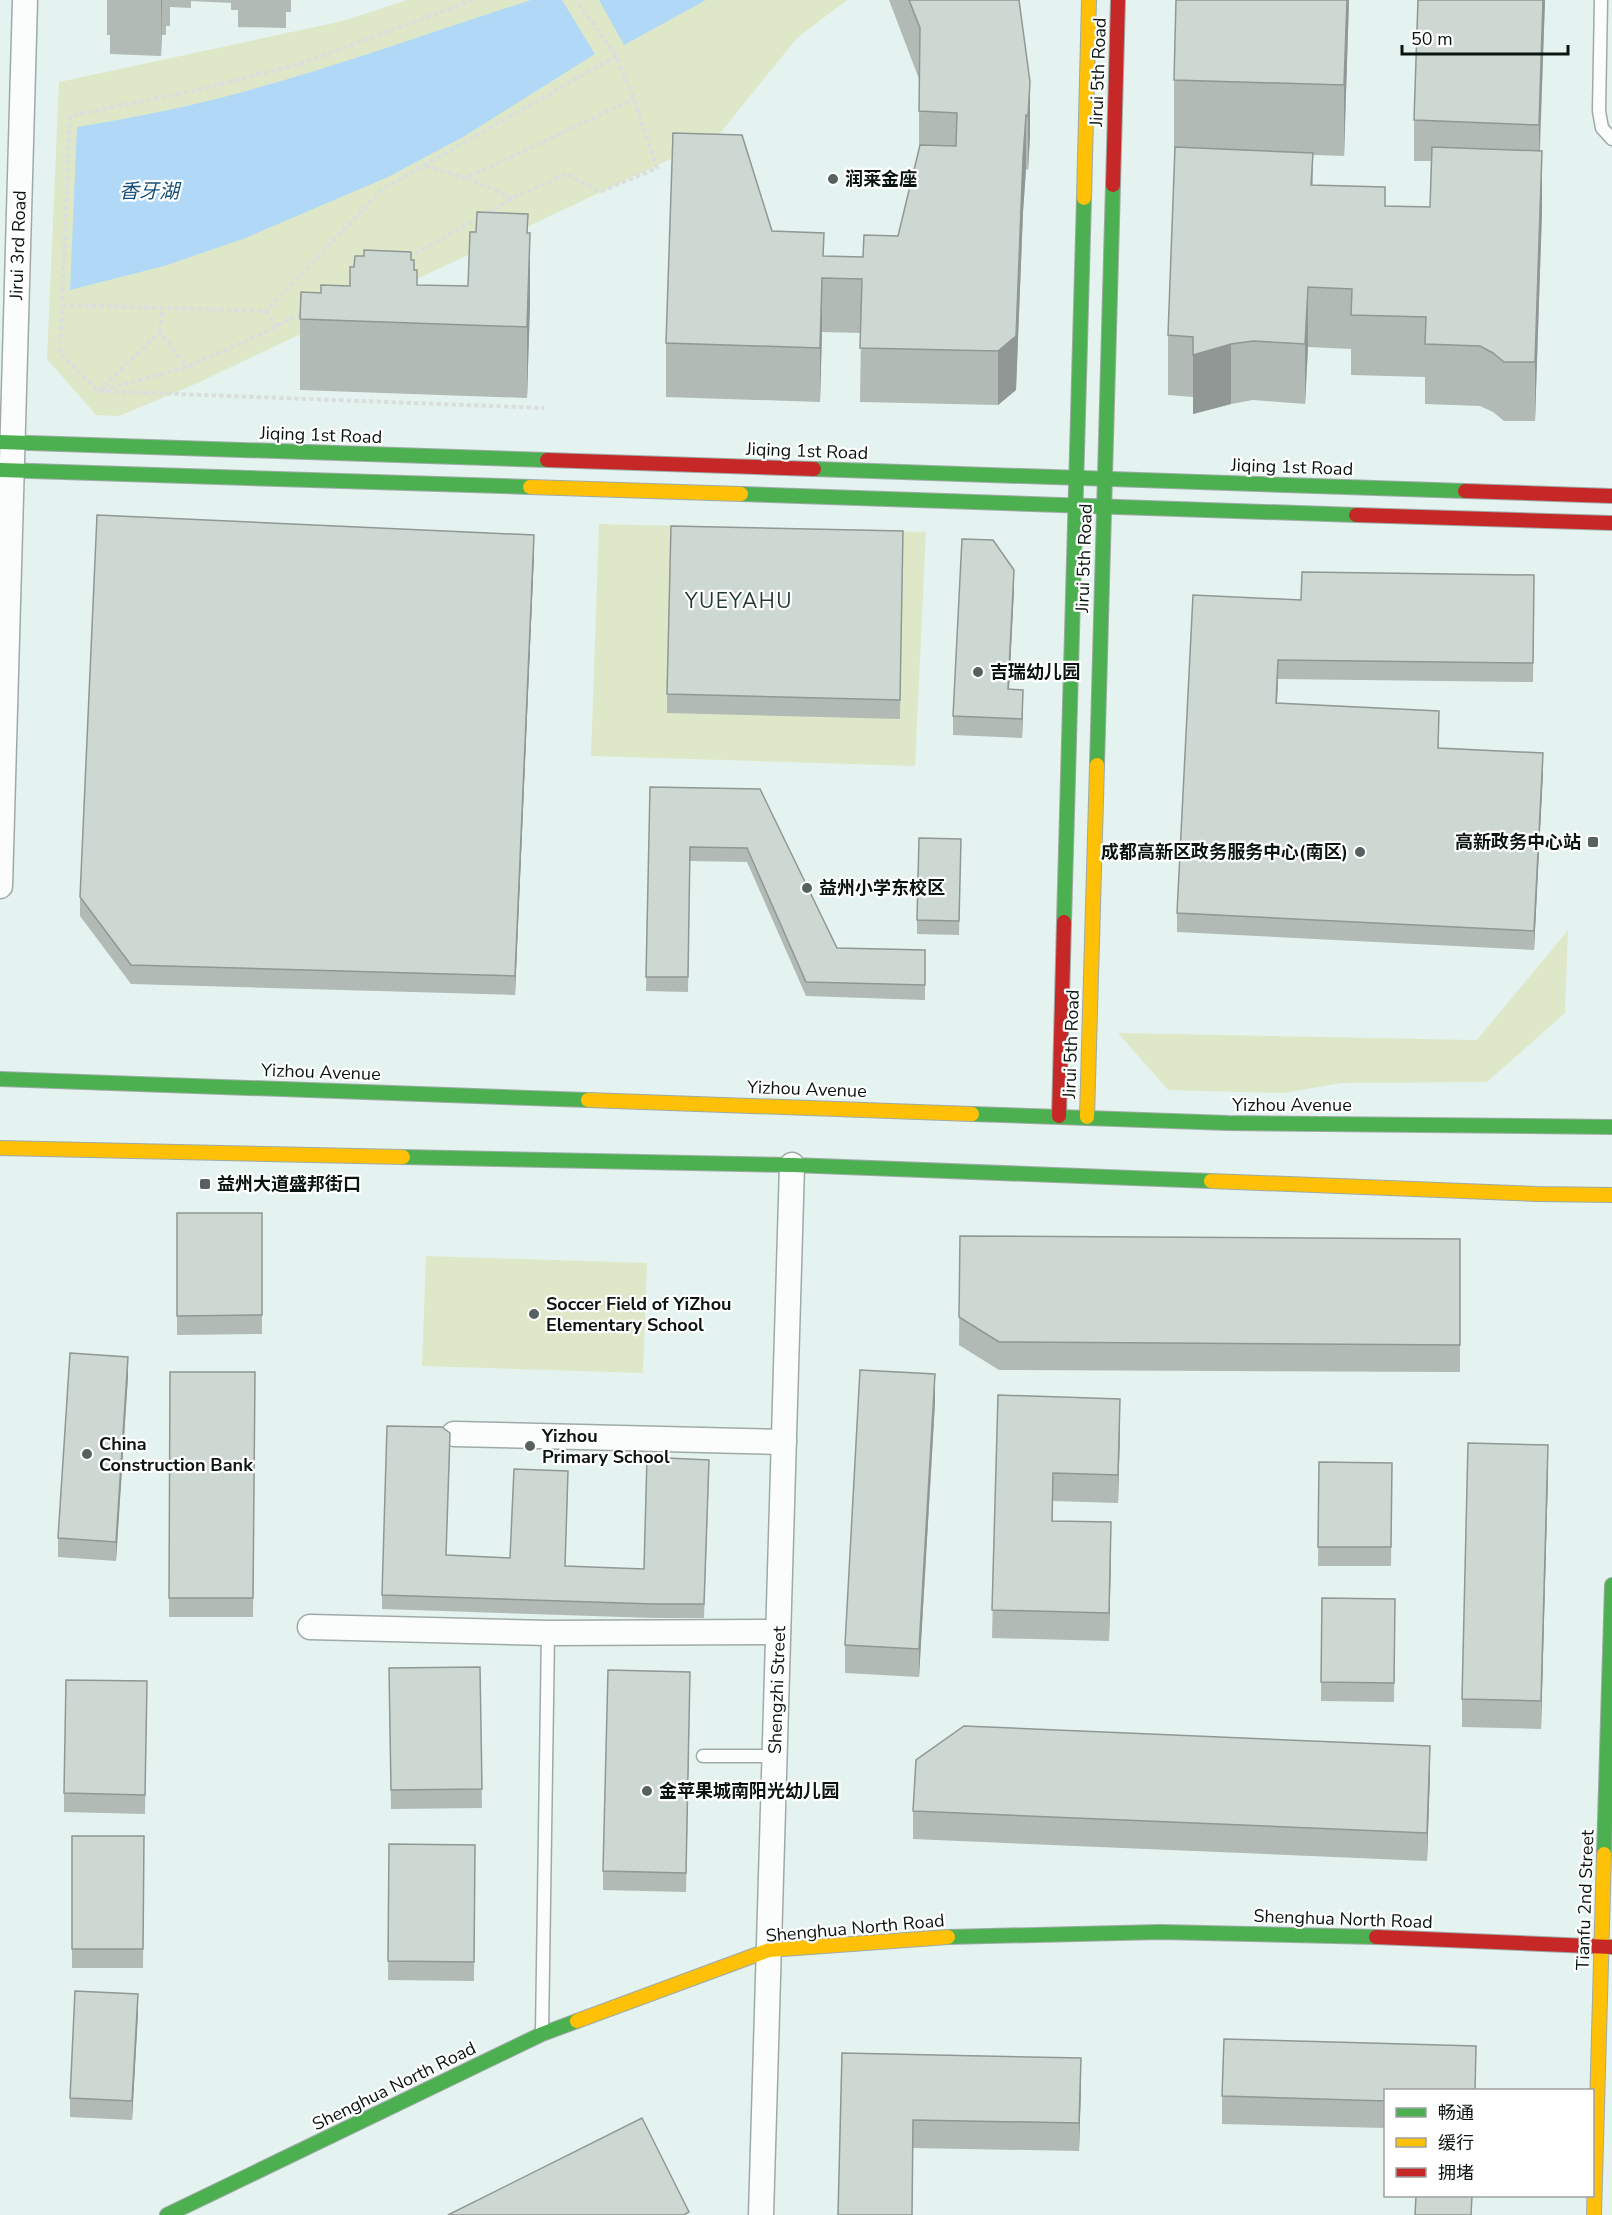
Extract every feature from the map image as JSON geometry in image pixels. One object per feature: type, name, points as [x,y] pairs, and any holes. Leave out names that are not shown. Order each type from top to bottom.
[{"type":"street","name":"Jirui 3rd Road","points":[[0,886],[6,443],[25,0]]},
{"type":"street","name":"Jirui 5th Road","points":[[1059,1116],[1089,0]]},
{"type":"street","name":"Jirui 5th Road","points":[[1087,1117],[1118,0]]},
{"type":"street","name":"Jiqing 1st Road","points":[[6,443],[1612,496]]},
{"type":"street","points":[[6,470],[1612,523]]},
{"type":"street","name":"Yizhou Avenue","points":[[0,1079],[1228,1123],[1612,1127]]},
{"type":"street","points":[[0,1148],[792,1166],[1612,1195]]},
{"type":"street","name":"Shengzhi Street","points":[[761,2215],[792,1166]]},
{"type":"street","points":[[454,1434],[784,1442]]},
{"type":"street","name":"Tianfu 2nd Street","points":[[1594,2215],[1607,1947],[1612,1585]]},
{"type":"street","points":[[310,1627],[548,1634],[778,1632]]},
{"type":"street","name":"Shenghua North Road","points":[[167,2215],[542,2034],[769,1950],[932,1937],[1160,1932],[1372,1937],[1607,1947]]},
{"type":"lane","points":[[1600,0],[1599,111],[1602,128],[1612,139]]},
{"type":"lane","points":[[542,2034],[548,1634]]},
{"type":"lane","points":[[703,1756],[775,1756]]},
{"type":"path","points":[[473,0],[303,63],[201,89],[70,116],[60,353],[98,392],[544,408]]},
{"type":"path","points":[[404,260],[513,198],[566,174],[600,192],[657,168],[634,99],[616,56],[576,0]]},
{"type":"path","points":[[62,305],[266,311],[383,189],[616,56]]},
{"type":"path","points":[[466,178],[634,99]]},
{"type":"path","points":[[425,166],[466,178],[513,198]]},
{"type":"path","points":[[98,392],[160,332],[162,308]]},
{"type":"path","points":[[266,311],[276,326]]},
{"type":"path","points":[[98,392],[187,367],[305,311]]},
{"type":"path","points":[[160,332],[187,367]]},
{"type":"green space","points":[[407,0],[847,0],[797,38],[717,137],[191,386],[119,416],[96,415],[47,359],[59,82],[343,21]]},
{"type":"green space","points":[[599,524],[926,532],[915,766],[591,756]]},
{"type":"green space","points":[[1568,930],[1565,1013],[1487,1082],[1341,1083],[1284,1093],[1168,1090],[1118,1033],[1477,1040]]},
{"type":"green space","name":"Soccer Field of YiZhou Elementary School","points":[[426,1256],[647,1263],[643,1373],[422,1366]]},
{"type":"water","name":"香牙湖","points":[[531,0],[562,0],[595,54],[463,137],[388,177],[243,239],[164,266],[70,290],[77,127],[220,98],[337,64]]},
{"type":"water","points":[[599,0],[706,0],[624,45]]},
{"type":"building","points":[[909,0],[1019,0],[1030,82],[1023,158],[1016,336],[998,351],[860,348],[862,279],[822,278],[820,348],[666,343],[673,133],[742,135],[772,231],[824,233],[823,256],[863,257],[864,235],[898,236],[920,145],[956,146],[957,113],[919,111],[920,28]]},
{"type":"building","points":[[1176,0],[1347,0],[1344,85],[1174,80]]},
{"type":"building","points":[[1418,0],[1543,0],[1539,125],[1414,120]]},
{"type":"building","points":[[1175,147],[1313,153],[1311,185],[1385,187],[1385,206],[1430,207],[1432,147],[1542,151],[1535,362],[1504,362],[1480,346],[1425,344],[1426,317],[1351,315],[1352,289],[1308,287],[1305,344],[1253,341],[1231,344],[1193,355],[1193,337],[1168,335]]},
{"type":"building","points":[[477,212],[528,214],[527,233],[530,233],[527,327],[300,319],[301,292],[321,293],[321,285],[350,286],[350,267],[354,267],[355,256],[364,256],[364,250],[411,252],[414,270],[417,270],[417,285],[468,286],[470,232],[476,232]]},
{"type":"building","points":[[97,515],[534,535],[515,976],[131,965],[80,897]]},
{"type":"building","points":[[671,526],[903,531],[900,700],[667,694]]},
{"type":"building","points":[[962,539],[993,540],[1014,570],[1008,689],[1023,690],[1022,719],[953,716]]},
{"type":"building","name":"成都高新区政务服务中心(南区)","points":[[1302,572],[1534,575],[1533,663],[1278,660],[1276,703],[1439,711],[1438,748],[1543,753],[1534,931],[1177,913],[1193,595],[1301,600]]},
{"type":"building","points":[[650,787],[760,789],[837,948],[925,950],[925,985],[806,982],[747,848],[690,847],[688,977],[646,977]]},
{"type":"building","points":[[919,838],[961,839],[959,921],[917,920]]},
{"type":"building","points":[[177,1213],[262,1213],[262,1315],[177,1316]]},
{"type":"building","points":[[960,1236],[1460,1239],[1460,1345],[999,1342],[959,1317]]},
{"type":"building","points":[[70,1353],[128,1357],[116,1542],[58,1538]]},
{"type":"building","points":[[860,1370],[935,1374],[919,1649],[845,1645]]},
{"type":"building","points":[[170,1372],[255,1372],[253,1598],[169,1598]]},
{"type":"building","points":[[998,1395],[1120,1399],[1118,1475],[1053,1473],[1052,1521],[1111,1522],[1109,1613],[992,1610]]},
{"type":"building","points":[[387,1426],[442,1427],[450,1433],[446,1555],[510,1558],[514,1469],[568,1471],[565,1566],[644,1569],[647,1457],[709,1460],[704,1604],[382,1595]]},
{"type":"building","points":[[1468,1443],[1548,1445],[1541,1701],[1462,1699]]},
{"type":"building","points":[[1319,1462],[1392,1463],[1391,1547],[1318,1547]]},
{"type":"building","points":[[1322,1598],[1395,1599],[1394,1683],[1321,1682]]},
{"type":"building","points":[[480,1667],[482,1789],[391,1790],[389,1668]]},
{"type":"building","name":"金苹果城南阳光幼儿园","points":[[608,1670],[690,1672],[686,1873],[603,1871]]},
{"type":"building","points":[[66,1680],[147,1681],[145,1795],[64,1793]]},
{"type":"building","points":[[964,1726],[1430,1746],[1427,1833],[913,1811],[916,1760]]},
{"type":"building","points":[[72,1836],[144,1836],[143,1949],[72,1949]]},
{"type":"building","points":[[389,1844],[475,1845],[474,1962],[388,1961]]},
{"type":"building","points":[[75,1991],[138,1994],[132,2101],[70,2098]]},
{"type":"building","points":[[1224,2039],[1476,2046],[1475,2089],[1384,2089],[1384,2101],[1222,2096]]},
{"type":"building","points":[[842,2053],[1081,2058],[1079,2123],[913,2120],[912,2215],[838,2215]]},
{"type":"building","points":[[642,2118],[689,2212],[684,2215],[448,2215]]},
{"type":"building","points":[[1416,2197],[1472,2197],[1471,2215],[1415,2215]]},
{"type":"traffic: fast","points":[[1097,765],[1113,185]]},
{"type":"traffic: fast","points":[[1064,922],[1084,198]]},
{"type":"traffic: fast","points":[[0,442],[547,460]]},
{"type":"traffic: fast","points":[[814,469],[1465,491]]},
{"type":"traffic: fast","points":[[0,470],[530,487]]},
{"type":"traffic: fast","points":[[741,494],[1356,515]]},
{"type":"traffic: fast","points":[[0,1079],[588,1100]]},
{"type":"traffic: fast","points":[[972,1114],[1228,1123],[1612,1127]]},
{"type":"traffic: fast","points":[[403,1157],[792,1165],[1211,1181]]},
{"type":"traffic: fast","points":[[1604,1854],[1612,1585]]},
{"type":"traffic: fast","points":[[948,1937],[1160,1932],[1376,1937]]},
{"type":"traffic: fast","points":[[167,2215],[542,2034],[577,2021]]},
{"type":"traffic: slow","points":[[1084,198],[1089,0]]},
{"type":"traffic: slow","points":[[530,487],[741,494]]},
{"type":"traffic: slow","points":[[1087,1117],[1097,765]]},
{"type":"traffic: slow","points":[[588,1100],[972,1114]]},
{"type":"traffic: slow","points":[[0,1148],[403,1157]]},
{"type":"traffic: slow","points":[[1211,1181],[1612,1195]]},
{"type":"traffic: slow","points":[[1594,2215],[1604,1854]]},
{"type":"traffic: slow","points":[[577,2021],[769,1950],[948,1937]]},
{"type":"traffic: jam","points":[[1113,185],[1118,0]]},
{"type":"traffic: jam","points":[[547,460],[814,469]]},
{"type":"traffic: jam","points":[[1465,491],[1612,496]]},
{"type":"traffic: jam","points":[[1356,515],[1612,523]]},
{"type":"traffic: jam","points":[[1059,1116],[1064,922]]},
{"type":"traffic: jam","points":[[1376,1937],[1612,1947]]},
{"type":"place","name":"润莱金座","points":[[833,179]]},
{"type":"place","name":"吉瑞幼儿园","points":[[978,672]]},
{"type":"place","name":"高新政务中心站","points":[[1593,842]]},
{"type":"place","name":"成都高新区政务服务中心(南区)","points":[[1360,852]]},
{"type":"place","name":"益州小学东校区","points":[[807,888]]},
{"type":"place","name":"益州大道盛邦街口","points":[[205,1184]]},
{"type":"place","name":"Soccer Field of YiZhou Elementary School","points":[[534,1314]]},
{"type":"place","name":"Yizhou Primary School","points":[[530,1446]]},
{"type":"place","name":"China Construction Bank","points":[[87,1454]]},
{"type":"place","name":"金苹果城南阳光幼儿园","points":[[647,1791]]},
{"type":"district","name":"YUEYAHU","points":[[739,601]]}]
